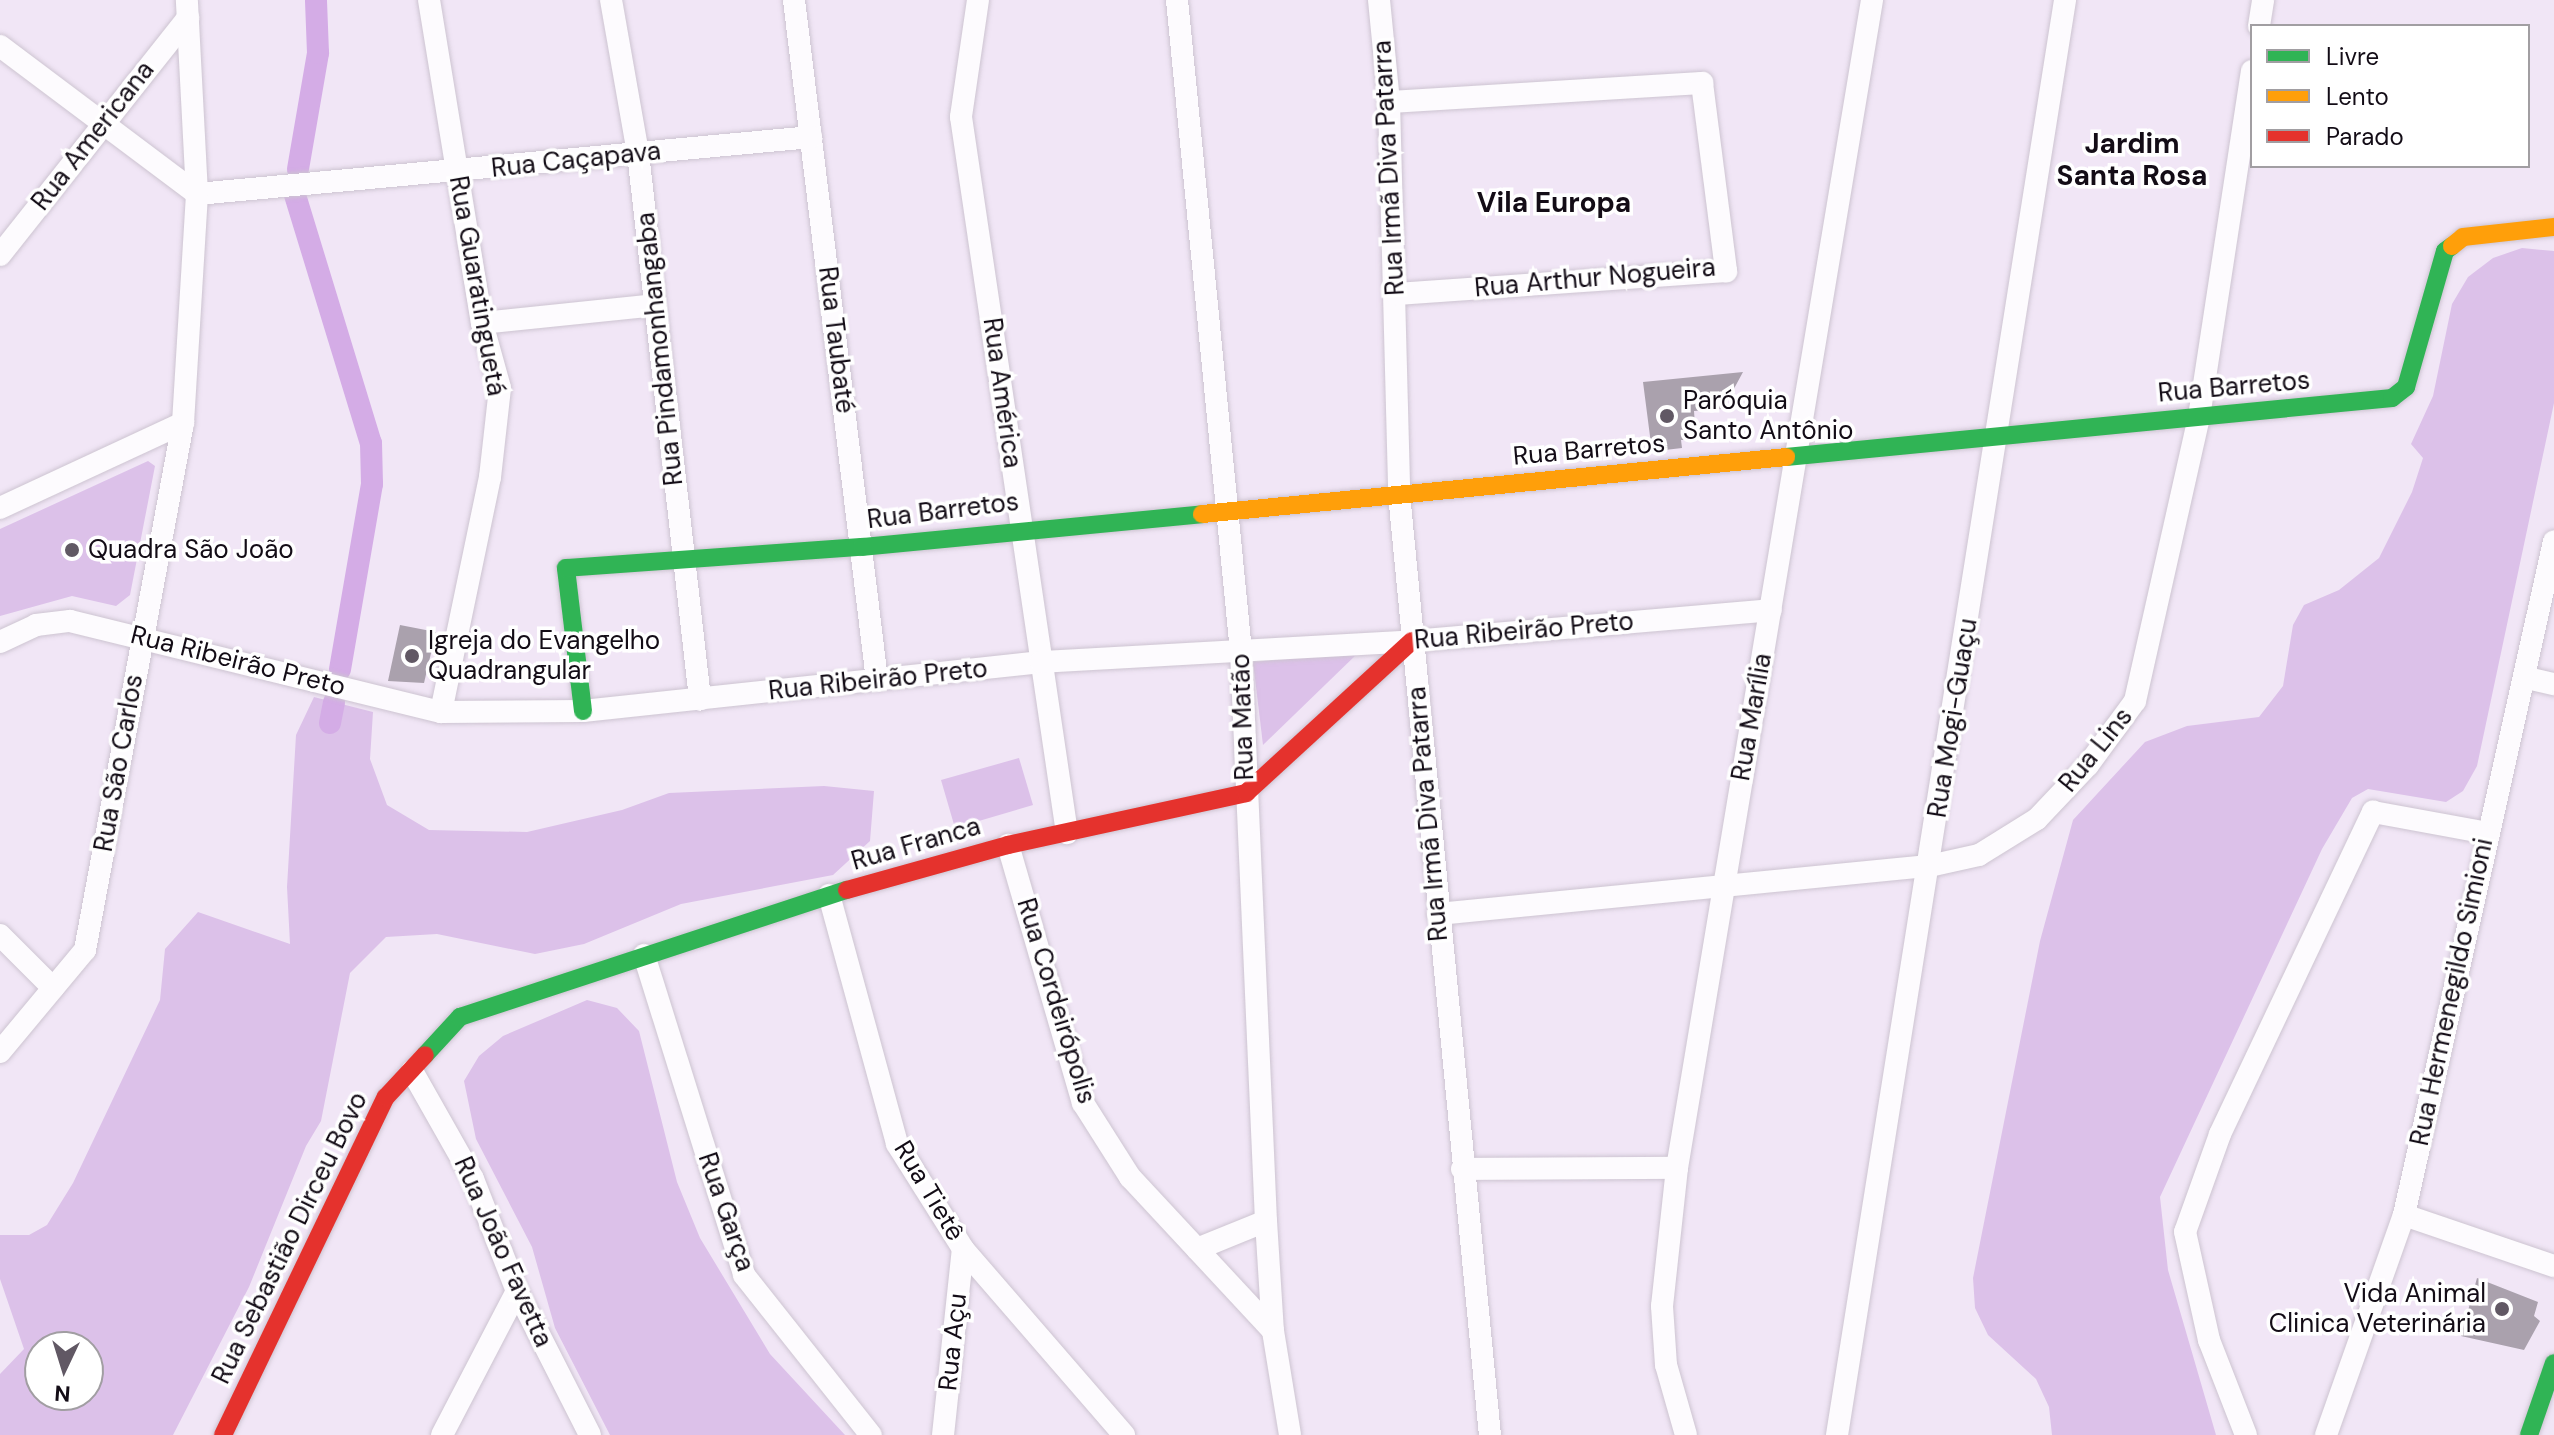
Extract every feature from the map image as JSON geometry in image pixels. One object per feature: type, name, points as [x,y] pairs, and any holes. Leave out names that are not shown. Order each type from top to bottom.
[{"type":"street","name":"Rua Guaratinguetá","points":[[429,0],[482,323],[500,388],[490,477],[441,712]]},
{"type":"street","name":"Rua Pindamonhangaba","points":[[611,0],[638,153],[700,699]]},
{"type":"street","name":"Rua Taubaté","points":[[794,0],[877,680]]},
{"type":"street","name":"Rua América","points":[[978,0],[961,117],[1067,833]]},
{"type":"street","name":"Rua Matão","points":[[1177,0],[1223,511],[1241,651],[1266,1221],[1273,1331],[1290,1435]]},
{"type":"street","name":"Rua Irmã Diva Patarra","points":[[1379,0],[1389,102],[1397,294],[1399,494],[1490,1435]]},
{"type":"street","name":"Rua Marília","points":[[1686,1435],[1666,1365],[1662,1306],[1677,1168],[1797,458],[1819,296],[1872,0]]},
{"type":"street","name":"Rua Mogi-Guaçu","points":[[1837,1435],[2065,0]]},
{"type":"street","points":[[2259,24],[2263,0]]},
{"type":"street","name":"Rua Americana","points":[[0,255],[187,9]]},
{"type":"street","name":"Rua São Carlos","points":[[0,1052],[85,950],[183,423],[197,194],[187,9]]},
{"type":"street","points":[[0,46],[100,125],[197,194]]},
{"type":"street","name":"Rua Arthur Nogueira","points":[[1389,102],[1702,83],[1726,271],[1397,294]]},
{"type":"street","name":"Rua Lins","points":[[1438,914],[1725,882],[1929,866],[1979,855],[2037,819],[2088,765],[2135,701],[2199,417],[2250,84]]},
{"type":"street","name":"Rua Caçapava","points":[[197,194],[811,137]]},
{"type":"street","name":"Rua Barretos","points":[[583,711],[566,568],[862,547],[1022,527],[1797,458],[1998,432],[2392,398],[2406,387],[2445,251],[2463,237],[2554,227]]},
{"type":"street","points":[[482,323],[655,305]]},
{"type":"street","points":[[0,508],[183,423]]},
{"type":"street","name":"Rua Hermenegildo Simioni","points":[[2326,1435],[2404,1215],[2487,833],[2527,678],[2554,541]]},
{"type":"street","name":"Rua Ribeirão Preto","points":[[0,642],[36,625],[70,621],[142,636],[441,712],[583,711],[1041,662],[1412,641],[1771,610]]},
{"type":"street","name":"Rua Franca","points":[[412,1071],[460,1017],[644,955],[829,895],[1008,845],[1246,793],[1412,641]]},
{"type":"street","points":[[2527,678],[2554,684]]},
{"type":"street","points":[[2246,1435],[2209,1340],[2185,1232],[2220,1134],[2373,812],[2487,833]]},
{"type":"street","name":"Rua Cordeirópolis","points":[[1008,845],[1083,1103],[1130,1177],[1273,1331]]},
{"type":"street","name":"Rua Tietê","points":[[829,895],[897,1144],[963,1249],[1124,1435]]},
{"type":"street","points":[[0,935],[53,988]]},
{"type":"street","name":"Rua Garça","points":[[644,955],[744,1275],[871,1435]]},
{"type":"street","name":"Rua João Favetta","points":[[412,1071],[473,1179],[517,1291],[590,1435]]},
{"type":"street","name":"Rua Sebastião Dirceu Bovo","points":[[223,1435],[386,1097],[412,1071]]},
{"type":"street","points":[[1462,1169],[1677,1168]]},
{"type":"street","points":[[2404,1215],[2554,1266]]},
{"type":"street","points":[[1197,1249],[1266,1221]]},
{"type":"street","name":"Rua Açu","points":[[943,1435],[963,1249]]},
{"type":"street","points":[[442,1435],[517,1291]]},
{"type":"street","points":[[2529,1435],[2554,1363]]},
{"type":"shaded area","points":[[2522,248],[2554,251],[2554,403],[2477,766],[2463,791],[2446,802],[2368,789],[2352,798],[2322,849],[2160,1197],[2168,1270],[2216,1435],[2052,1435],[2049,1407],[2036,1379],[1988,1335],[1975,1308],[1973,1278],[2040,941],[2073,820],[2145,742],[2187,726],[2259,717],[2283,686],[2293,625],[2304,605],[2339,590],[2379,558],[2412,492],[2423,458],[2411,444],[2433,396],[2452,304],[2468,277],[2493,258]]},
{"type":"shaded area","points":[[148,461],[155,466],[130,595],[116,606],[72,596],[0,616],[0,529]]},
{"type":"shaded area","points":[[1358,653],[1263,745],[1253,662]]},
{"type":"shaded area","points":[[314,697],[373,712],[370,759],[387,805],[429,830],[527,832],[622,810],[669,793],[824,786],[874,791],[870,841],[833,875],[681,904],[584,944],[535,954],[437,934],[386,937],[350,973],[321,1121],[306,1146],[249,1287],[173,1435],[0,1435],[0,1374],[24,1349],[0,1279],[0,1235],[29,1235],[47,1225],[73,1183],[160,1000],[165,949],[198,912],[290,944],[287,887],[296,735]]},
{"type":"shaded area","points":[[1019,758],[1033,805],[955,828],[941,780]]},
{"type":"shaded area","points":[[587,1000],[617,1008],[639,1031],[677,1182],[700,1238],[770,1354],[845,1435],[610,1435],[555,1328],[532,1247],[476,1139],[464,1081],[479,1056],[503,1036]]},
{"type":"building","name":"Paróquia Santo Antônio","points":[[1743,372],[1723,409],[1694,411],[1696,440],[1681,440],[1682,448],[1665,450],[1662,444],[1651,444],[1643,382]]},
{"type":"building","name":"Igreja do Evangelho Quadrangular","points":[[400,625],[436,632],[424,683],[388,681]]},
{"type":"building","name":"Vida Animal Clinica Veterinária","points":[[2477,1278],[2538,1302],[2534,1316],[2540,1321],[2524,1350],[2461,1336]]},
{"type":"waterway","points":[[298,169],[318,53],[316,0]]},
{"type":"waterway","points":[[295,195],[371,443],[372,484],[340,669]]},
{"type":"waterway","points":[[330,723],[334,702]]},
{"type":"traffic: fast","points":[[1786,457],[2392,398],[2406,387],[2445,251],[2452,246]]},
{"type":"traffic: fast","points":[[583,711],[566,568],[862,547],[1202,514]]},
{"type":"traffic: fast","points":[[425,1055],[460,1017],[847,890]]},
{"type":"traffic: fast","points":[[2529,1435],[2554,1363]]},
{"type":"traffic: slow","points":[[2452,246],[2463,237],[2554,227]]},
{"type":"traffic: slow","points":[[1202,514],[1786,457]]},
{"type":"traffic: jam","points":[[847,890],[1008,845],[1246,793],[1412,641]]},
{"type":"traffic: jam","points":[[223,1435],[386,1097],[425,1055]]},
{"type":"place","name":"Paróquia Santo Antônio","points":[[1667,416]]},
{"type":"place","name":"Quadra São João","points":[[72,550]]},
{"type":"place","name":"Igreja do Evangelho Quadrangular","points":[[412,656]]},
{"type":"place","name":"Vida Animal Clinica Veterinária","points":[[2502,1309]]},
{"type":"district","name":"Jardim Santa Rosa","points":[[2132,160]]},
{"type":"district","name":"Vila Europa","points":[[1554,203]]}]
